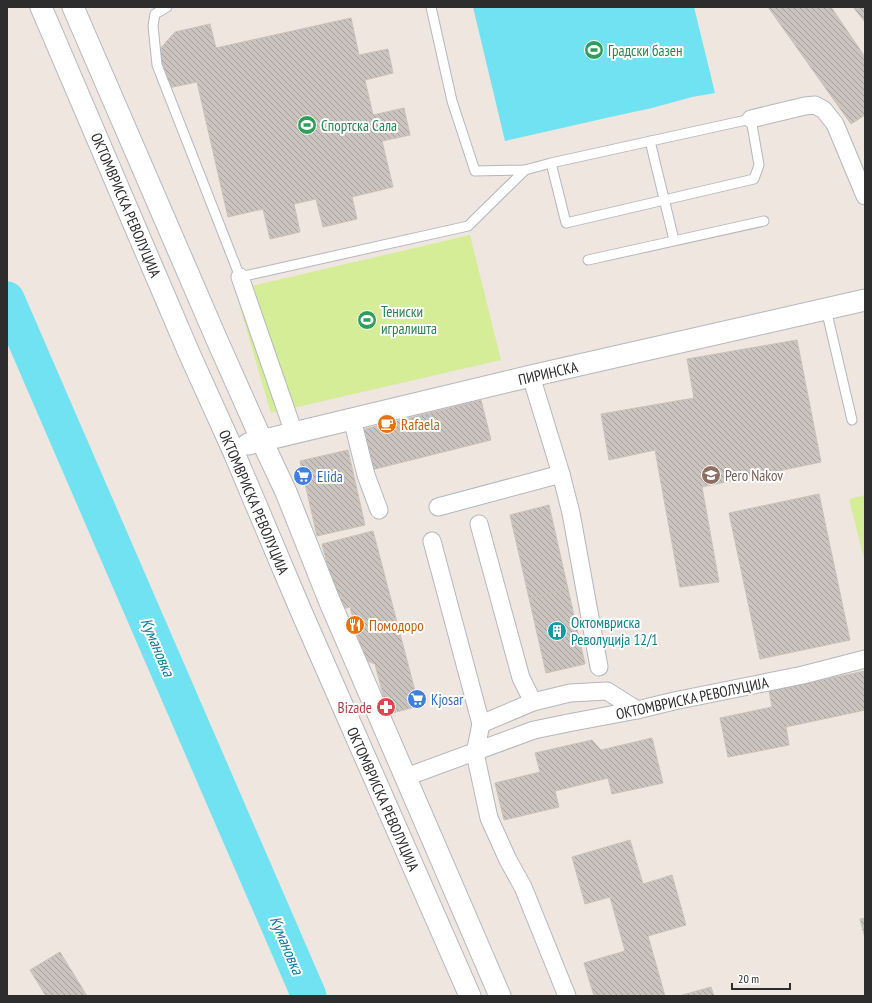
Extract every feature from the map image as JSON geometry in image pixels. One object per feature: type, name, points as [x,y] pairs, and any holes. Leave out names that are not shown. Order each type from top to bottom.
[{"type":"street","name":"ОКТОМВРИСКА РЕВОЛУЦИЈА","points":[[41,7],[186,346],[232,448],[301,610],[470,996]]},
{"type":"street","name":"ОКТОМВРИСКА РЕВОЛУЦИЈА","points":[[73,7],[217,340],[286,492],[329,600],[500,996]]},
{"type":"street","points":[[751,119],[805,106],[815,105],[824,110],[835,124],[865,196]]},
{"type":"street","points":[[240,277],[294,432]]},
{"type":"street","name":"ПИРИНСКА","points":[[232,448],[531,376],[865,300]]},
{"type":"street","points":[[531,376],[561,474],[570,513],[599,667]]},
{"type":"street","points":[[352,419],[366,475],[379,510]]},
{"type":"street","points":[[438,507],[561,474]]},
{"type":"street","points":[[479,524],[521,678],[533,702]]},
{"type":"street","points":[[432,541],[481,724],[475,753],[489,818],[508,860],[523,887],[567,996]]},
{"type":"street","name":"ОКТОМВРИСКА РЕВОЛУЦИЈА","points":[[406,777],[475,753],[534,730],[802,675],[865,659]]},
{"type":"street","points":[[481,724],[533,702],[570,693],[607,691],[637,710]]},
{"type":"lane","points":[[167,7],[155,14],[153,26],[157,65],[240,277],[468,226],[525,170]]},
{"type":"lane","points":[[431,7],[452,101],[475,171],[525,170],[551,163],[751,119],[759,165],[754,179],[566,223],[551,163]]},
{"type":"lane","points":[[650,141],[674,240]]},
{"type":"lane","points":[[588,260],[764,221]]},
{"type":"lane","points":[[826,309],[852,420]]},
{"type":"green space","name":"Тениски игралишта","points":[[470,235],[501,360],[271,413],[235,290]]},
{"type":"green space","points":[[865,495],[865,562],[849,499]]},
{"type":"water","name":"Градски базен","points":[[473,7],[694,7],[715,93],[692,97],[652,108],[505,141]]},
{"type":"building","points":[[768,7],[831,7],[865,57],[865,115],[851,124]]},
{"type":"building","points":[[853,7],[865,7],[865,22]]},
{"type":"building","name":"Спортска Сала","points":[[351,18],[359,55],[388,49],[393,73],[365,80],[373,115],[404,108],[410,135],[382,141],[393,187],[352,197],[357,219],[323,227],[316,199],[294,204],[300,232],[270,239],[263,209],[228,217],[197,82],[168,88],[159,50],[175,32],[210,24],[216,48]]},
{"type":"building","name":"Pero Nakov","points":[[797,340],[821,462],[702,487],[719,582],[680,587],[655,450],[609,460],[601,414],[694,398],[687,359]]},
{"type":"building","points":[[481,400],[491,440],[371,470],[361,430]]},
{"type":"building","points":[[348,450],[365,525],[317,536],[300,461]]},
{"type":"building","points":[[819,494],[850,640],[760,659],[729,513]]},
{"type":"building","points":[[549,505],[568,589],[529,598],[510,515]]},
{"type":"building","points":[[373,531],[419,706],[388,714],[375,664],[364,660],[350,607],[339,610],[322,544]]},
{"type":"building","name":"Октомвриска Револуција 12/1","points":[[568,589],[585,664],[546,673],[529,598]]},
{"type":"building","points":[[865,671],[865,710],[786,727],[789,745],[728,757],[720,718],[772,707],[769,691]]},
{"type":"building","points":[[652,738],[663,783],[612,794],[608,778],[555,791],[559,807],[504,820],[495,783],[540,772],[535,753],[592,740],[601,750]]},
{"type":"building","points":[[630,840],[643,884],[672,875],[686,925],[648,936],[665,996],[594,996],[584,963],[625,951],[610,897],[585,904],[572,857]]},
{"type":"building","points":[[865,918],[865,938],[860,919]]},
{"type":"building","points":[[60,952],[87,996],[46,996],[30,970]]},
{"type":"building","points":[[711,987],[714,996],[679,996]]},
{"type":"waterway","name":"Кумановка","points":[[7,299],[309,996]]},
{"type":"place","name":"Градски базен","points":[[594,50]]},
{"type":"place","name":"Спортска Сала","points":[[307,125]]},
{"type":"place","name":"Тениски игралишта","points":[[367,320]]},
{"type":"place","name":"Rafaela","points":[[387,424]]},
{"type":"place","name":"Pero Nakov","points":[[711,475]]},
{"type":"place","name":"Elida","points":[[303,476]]},
{"type":"place","name":"Помодоро","points":[[355,625]]},
{"type":"place","name":"Октомвриска Револуција 12/1","points":[[557,631]]},
{"type":"place","name":"Kjosar","points":[[417,699]]},
{"type":"place","name":"Bizade","points":[[386,707]]}]
